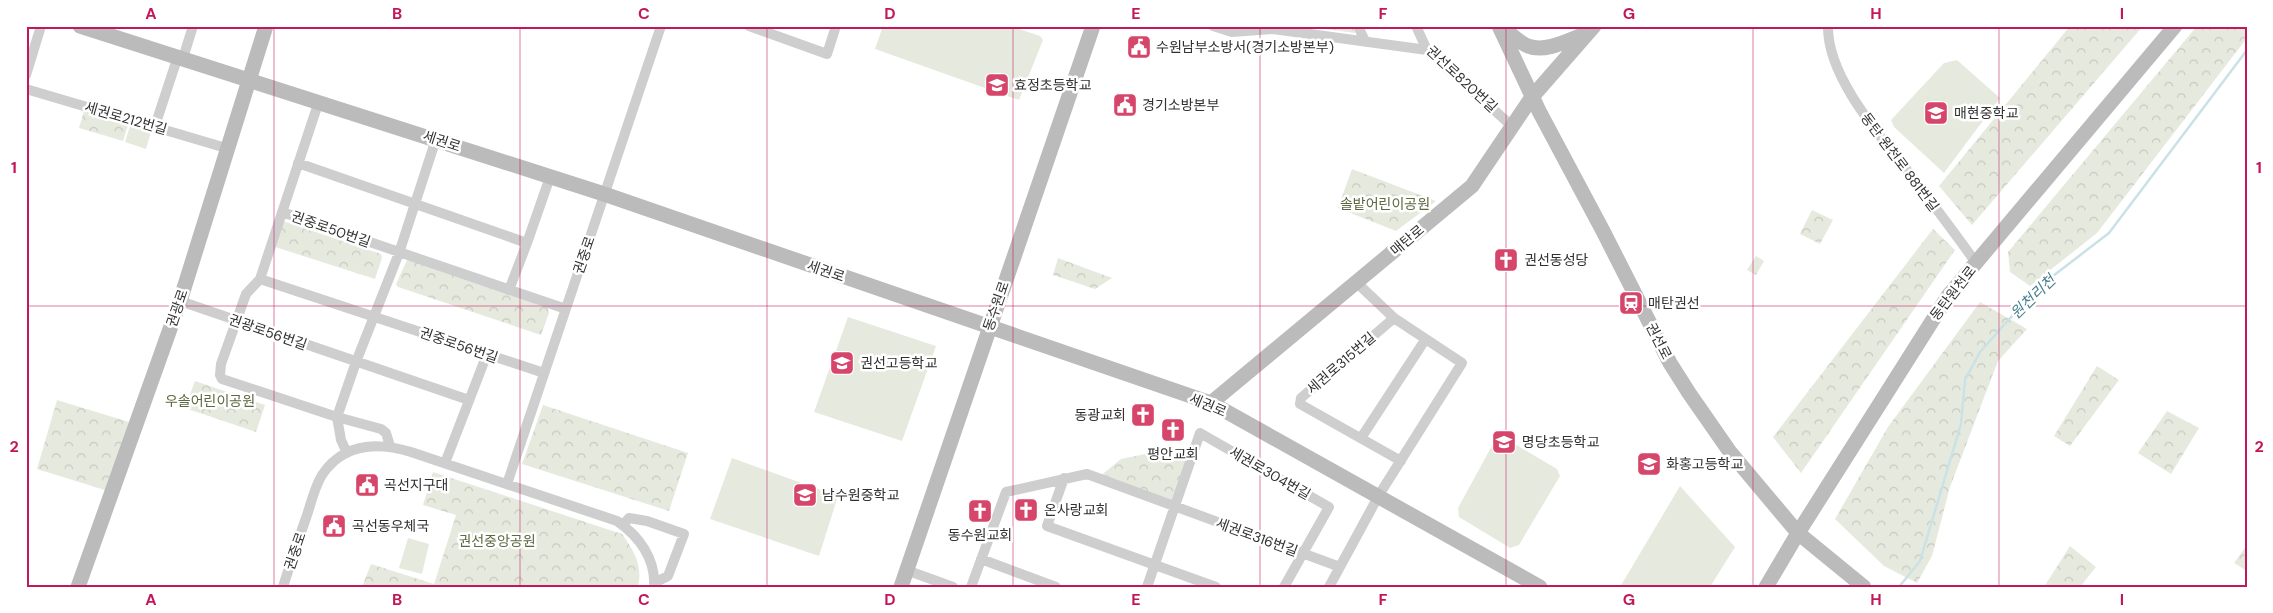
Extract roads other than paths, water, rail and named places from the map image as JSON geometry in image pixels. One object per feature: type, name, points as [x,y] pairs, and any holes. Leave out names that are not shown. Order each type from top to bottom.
[{"type":"street","points":[[26,75],[41,26]]},
{"type":"street","name":"세권로","points":[[80,26],[550,176],[1211,403],[1379,495],[1540,587]]},
{"type":"street","points":[[155,126],[192,26]]},
{"type":"street","name":"권광로","points":[[78,587],[180,301],[226,148],[266,26]]},
{"type":"street","name":"권중로","points":[[506,484],[661,26]]},
{"type":"street","points":[[749,26],[826,54],[836,26]]},
{"type":"street","name":"동수원로","points":[[900,587],[1093,26]]},
{"type":"street","points":[[1358,26],[1364,41]]},
{"type":"street","name":"권선로820번길","points":[[1416,26],[1427,50],[1514,126]]},
{"type":"street","points":[[1500,26],[1522,43],[1535,48],[1550,46],[1589,29]]},
{"type":"street","name":"권선로","points":[[1500,26],[1532,97],[1670,363],[1689,393],[1730,452],[1798,533],[1860,584]]},
{"type":"street","name":"동탄 원천로 881번길","points":[[1828,26],[1828,40],[1837,67],[1876,133],[1916,182],[1976,263]]},
{"type":"street","name":"동탄원천로","points":[[1766,587],[1798,533],[1948,296],[2175,26]]},
{"type":"street","points":[[1216,27],[1232,32],[1265,28],[1427,50]]},
{"type":"street","name":"매탄로","points":[[1211,403],[1472,186],[1532,97],[1589,29]]},
{"type":"street","name":"세권로212번길","points":[[26,88],[226,148]]},
{"type":"street","name":"권중로50번길","points":[[319,101],[282,212],[566,309]]},
{"type":"street","points":[[347,453],[341,440],[337,417],[374,315],[400,253],[436,139]]},
{"type":"street","points":[[298,162],[527,243]]},
{"type":"street","points":[[509,290],[550,176]]},
{"type":"street","points":[[282,212],[260,279],[246,294],[221,364],[220,375],[222,379],[337,417],[381,429],[386,433],[390,446]]},
{"type":"street","name":"권중로56번길","points":[[260,279],[374,315],[544,373]]},
{"type":"street","points":[[1329,587],[1379,495],[1462,363],[1424,340],[1394,318],[1356,282]]},
{"type":"street","name":"권광로56번길","points":[[180,301],[470,400]]},
{"type":"street","name":"세권로315번길","points":[[1394,318],[1301,398],[1300,404],[1401,461]]},
{"type":"street","points":[[1361,438],[1424,340]]},
{"type":"street","points":[[445,464],[487,354]]},
{"type":"street","name":"세권로304번길","points":[[1147,587],[1200,433],[1329,507],[1284,587]]},
{"type":"street","name":"권중로","points":[[283,587],[322,475],[335,461],[347,453],[365,446],[390,446],[617,521],[630,530],[646,551],[652,566],[654,585]]},
{"type":"street","points":[[971,587],[1006,492],[1088,474],[1175,508]]},
{"type":"street","points":[[1064,478],[1047,526],[1216,587]]},
{"type":"street","name":"세권로316번길","points":[[1175,508],[1340,567]]},
{"type":"street","points":[[623,525],[629,518],[647,521],[684,534],[668,576],[654,585]]},
{"type":"street","points":[[981,559],[1056,587]]},
{"type":"street","points":[[906,570],[953,587]]},
{"type":"waterway","name":"원천리천","points":[[1899,587],[1920,561],[1961,424],[1965,380],[1980,352],[2036,289],[2109,233],[2247,50]]},
{"type":"place","name":"수원남부소방서(경기소방본부)","points":[[1139,47]]},
{"type":"place","name":"효정초등학교","points":[[997,85]]},
{"type":"place","name":"경기소방본부","points":[[1125,105]]},
{"type":"place","name":"매현중학교","points":[[1936,113]]},
{"type":"place","name":"권선동성당","points":[[1506,260]]},
{"type":"place","name":"매탄권선","points":[[1631,303]]},
{"type":"place","name":"권선고등학교","points":[[842,363]]},
{"type":"place","name":"동광교회","points":[[1143,415]]},
{"type":"place","name":"평안교회","points":[[1173,430]]},
{"type":"place","name":"명당초등학교","points":[[1504,442]]},
{"type":"place","name":"화홍고등학교","points":[[1649,464]]},
{"type":"place","name":"곡선지구대","points":[[367,485]]},
{"type":"place","name":"남수원중학교","points":[[805,495]]},
{"type":"place","name":"온사랑교회","points":[[1026,510]]},
{"type":"place","name":"동수원교회","points":[[980,511]]},
{"type":"place","name":"곡선동우체국","points":[[334,526]]},
{"type":"park label","name":"솔밭어린이공원","points":[[1385,204]]},
{"type":"park label","name":"우솔어린이공원","points":[[210,401]]},
{"type":"park label","name":"권선중앙공원","points":[[497,541]]}]
